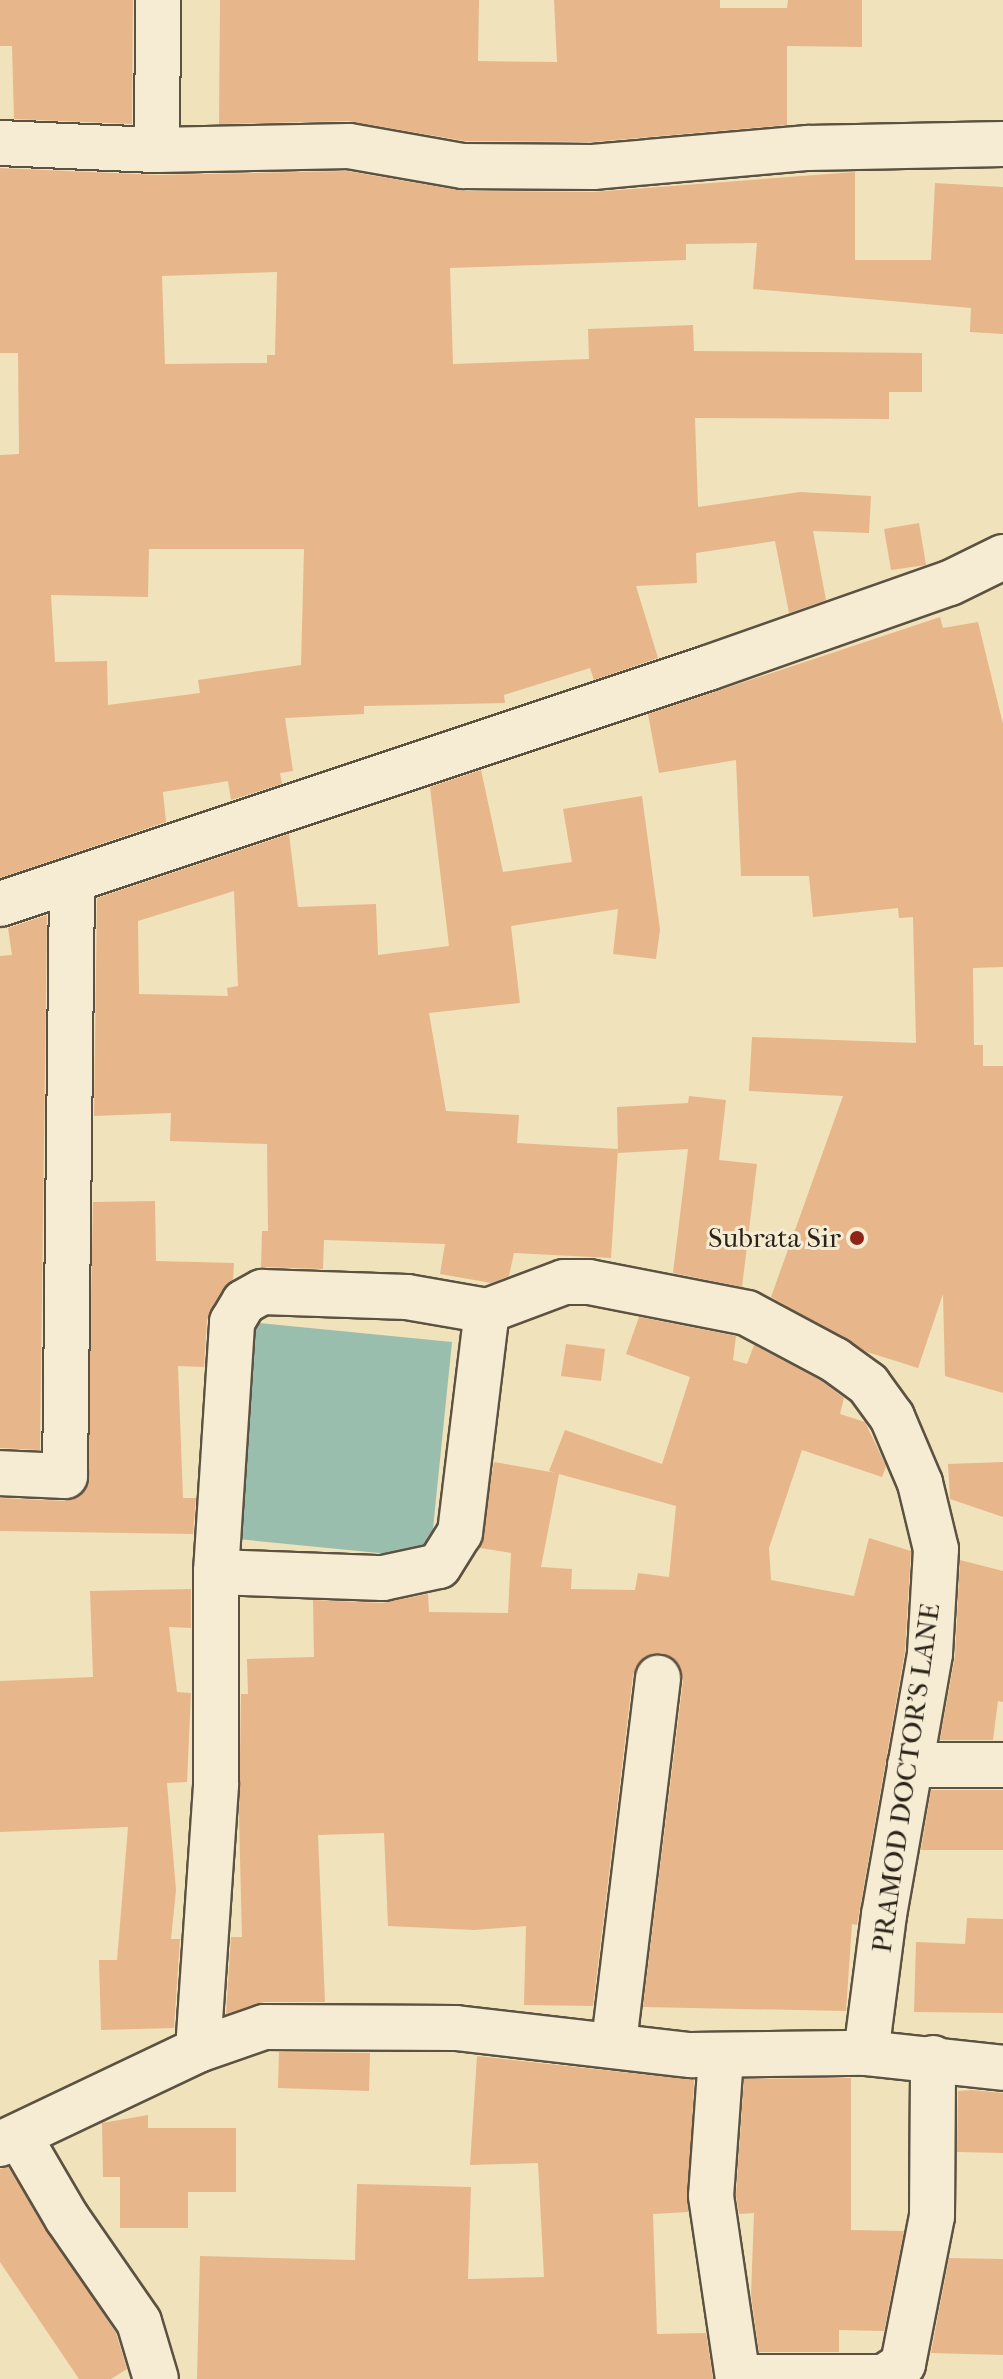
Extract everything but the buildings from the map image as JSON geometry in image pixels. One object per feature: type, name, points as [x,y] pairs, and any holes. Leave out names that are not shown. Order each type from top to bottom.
[{"type":"street","points":[[157,150],[158,0]]},
{"type":"street","points":[[0,143],[157,150],[349,146],[463,166],[593,167],[808,148],[1003,144]]},
{"type":"street","points":[[0,904],[72,883],[284,806],[950,583],[1003,557]]},
{"type":"street","points":[[0,1473],[65,1476],[72,883]]},
{"type":"street","name":"PRAMOD DOCTOR'S LANE","points":[[487,1311],[564,1282],[695,1300],[783,1329],[868,1384],[892,1417],[920,1483],[936,1549],[930,1654],[866,2053]]},
{"type":"street","points":[[198,2050],[216,1784],[216,1572],[232,1322],[244,1302],[262,1292],[407,1297],[487,1311],[460,1533],[439,1566],[383,1578],[216,1572]]},
{"type":"street","points":[[614,2042],[658,1678]]},
{"type":"street","points":[[910,1765],[1003,1765]]},
{"type":"street","points":[[156,2379],[139,2322],[9,2140],[198,2050],[264,2027],[321,2024],[441,2027],[614,2042],[721,2057],[866,2053],[1003,2068]]},
{"type":"street","points":[[721,2057],[711,2196],[738,2378],[884,2377],[903,2364],[932,2216],[933,2058]]},
{"type":"shaded area","points":[[248,1322],[452,1342],[430,1558],[227,1538]]},
{"type":"place","name":"Subrata Sir","points":[[857,1238]]}]
